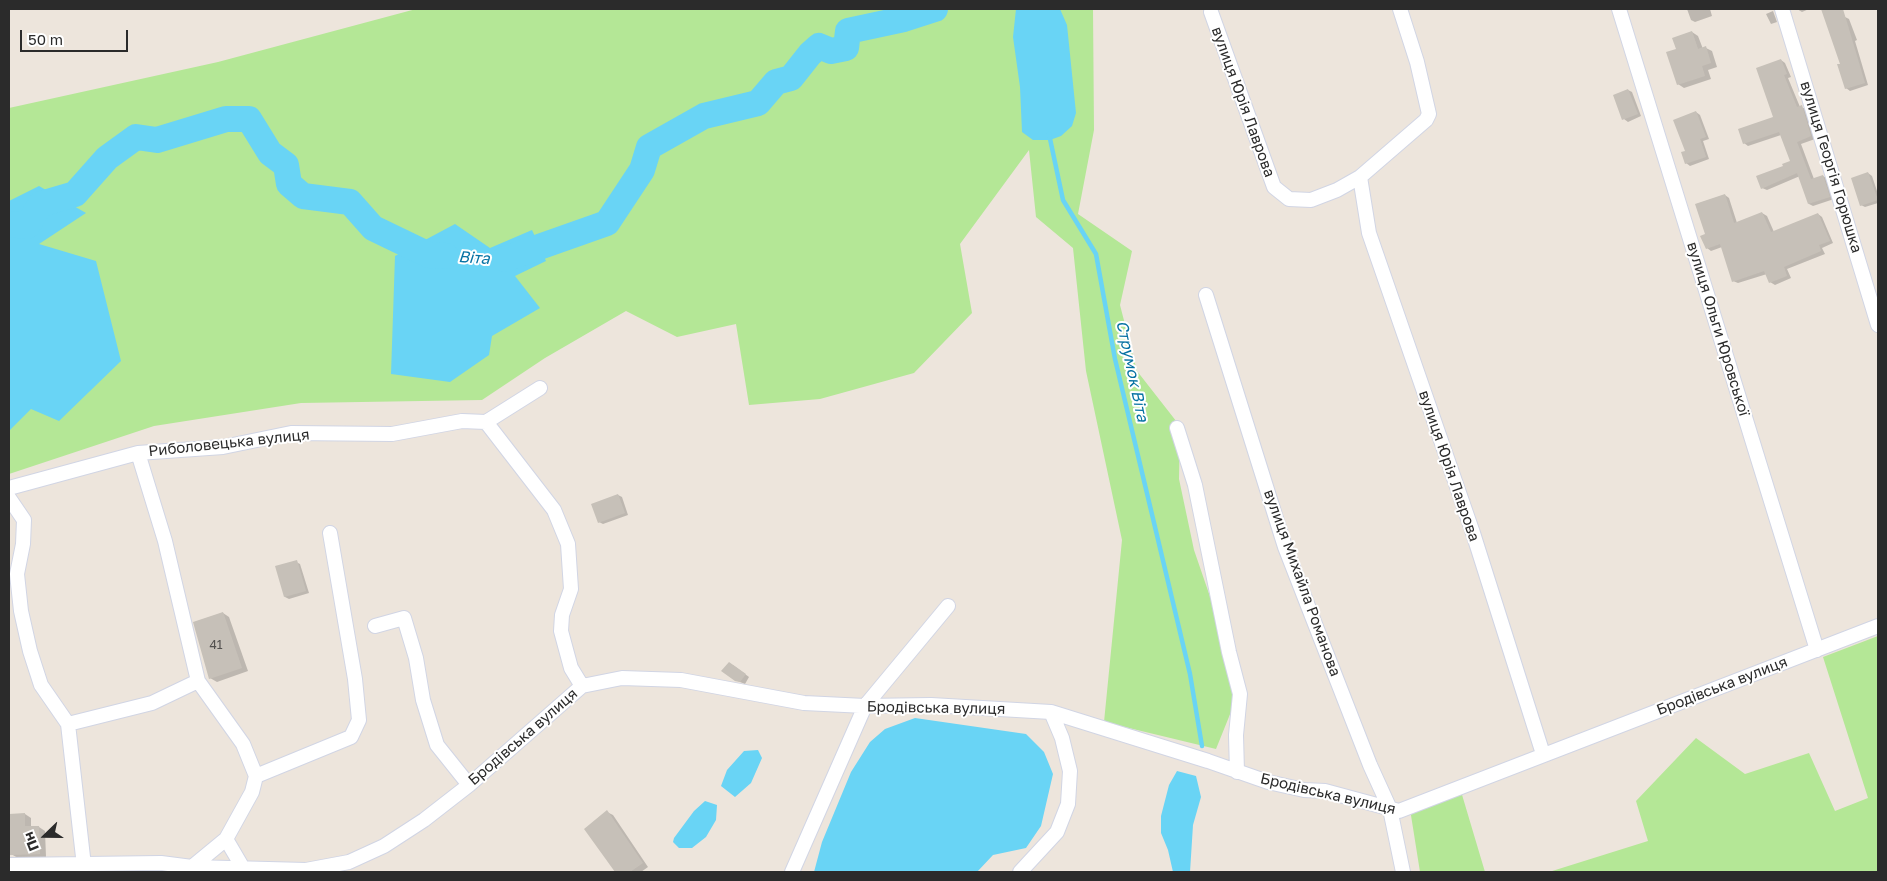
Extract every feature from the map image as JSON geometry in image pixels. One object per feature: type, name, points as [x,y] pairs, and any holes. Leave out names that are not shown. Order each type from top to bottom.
[{"type":"street","name":"вулиця Юрія Лаврова","points":[[1211,12],[1274,187],[1290,199],[1312,200],[1337,190],[1360,177],[1426,120],[1429,114],[1417,62],[1400,9]]},
{"type":"street","name":"вулиця Ольги Юровської","points":[[1619,9],[1817,650]]},
{"type":"street","name":"вулиця Георгія Горюшка","points":[[1782,9],[1878,325]]},
{"type":"street","name":"вулиця Юрія Лаврова","points":[[1360,177],[1369,234],[1473,533],[1543,754]]},
{"type":"street","name":"вулиця Михайла Романова","points":[[1206,296],[1285,547],[1370,766],[1390,809],[1403,872]]},
{"type":"street","points":[[540,388],[486,422],[554,510],[568,544],[571,589],[562,615],[561,631],[571,668],[582,686]]},
{"type":"street","name":"Риболовецька вулиця","points":[[9,488],[138,452],[223,447],[291,434],[392,434],[462,421],[486,422]]},
{"type":"street","points":[[1177,428],[1195,485],[1229,652],[1240,694],[1236,735],[1238,772]]},
{"type":"street","points":[[138,452],[165,541],[198,681],[243,744],[256,776],[252,792],[226,839],[192,867]]},
{"type":"street","points":[[9,498],[24,520],[23,544],[17,574],[21,611],[30,652],[41,685],[68,724],[84,866]]},
{"type":"street","points":[[256,776],[352,737],[358,720],[355,680],[330,533]]},
{"type":"street","points":[[792,872],[865,706],[948,606]]},
{"type":"street","points":[[375,626],[404,618],[416,658],[423,700],[437,745],[468,785]]},
{"type":"street","name":"Бродівська вулиця","points":[[9,865],[84,866],[161,863],[192,867],[306,870],[349,862],[384,846],[424,820],[468,785],[582,686],[622,678],[681,680],[804,703],[865,706],[931,705],[1051,712],[1208,761],[1268,782],[1304,790],[1332,793],[1399,811],[1410,809],[1543,754],[1878,626]]},
{"type":"street","points":[[68,724],[152,703],[198,681]]},
{"type":"street","points":[[1023,871],[1057,832],[1068,804],[1070,771],[1062,738],[1051,712]]},
{"type":"street","points":[[226,839],[243,868]]},
{"type":"green space","points":[[416,9],[1093,9],[1094,130],[1078,214],[1132,251],[1120,305],[1137,371],[1180,426],[1179,479],[1194,550],[1241,687],[1216,749],[1104,722],[1122,540],[1086,371],[1073,248],[1036,217],[1029,150],[960,244],[972,313],[914,373],[820,399],[749,405],[736,324],[677,337],[626,311],[545,358],[482,400],[301,403],[154,426],[9,474],[9,108],[218,62]]},
{"type":"green space","points":[[1878,636],[1878,872],[1549,872],[1648,841],[1636,801],[1696,738],[1745,774],[1809,753],[1835,811],[1868,798],[1823,657]]},
{"type":"green space","points":[[1460,788],[1485,872],[1420,872],[1410,809]]},
{"type":"water","points":[[1016,9],[1060,9],[1067,25],[1076,113],[1072,126],[1061,136],[1050,140],[1033,140],[1022,132],[1020,87],[1013,37]]},
{"type":"water","points":[[39,186],[86,213],[39,244],[96,261],[121,361],[59,421],[31,409],[9,431],[9,201]]},
{"type":"water","points":[[455,224],[490,248],[532,230],[546,261],[515,276],[540,308],[492,336],[489,355],[450,382],[391,374],[395,256]]},
{"type":"water","points":[[915,718],[1026,734],[1044,752],[1053,774],[1041,826],[1026,848],[993,855],[977,872],[814,872],[822,842],[851,772],[870,742],[885,729]]},
{"type":"water","points":[[758,750],[762,758],[751,783],[735,797],[721,786],[727,770],[744,751]]},
{"type":"water","points":[[1177,771],[1196,776],[1201,797],[1193,825],[1190,872],[1173,872],[1168,850],[1161,833],[1161,816],[1169,785]]},
{"type":"water","points":[[705,801],[717,805],[716,820],[706,837],[692,848],[679,848],[673,842],[674,838],[694,811]]},
{"type":"building","points":[[1821,9],[1843,9],[1865,83],[1845,89],[1837,64],[1840,64]]},
{"type":"building","points":[[1692,31],[1698,49],[1706,46],[1711,63],[1702,66],[1705,76],[1677,85],[1666,52],[1676,49],[1672,38]]},
{"type":"building","points":[[1781,59],[1787,74],[1784,75],[1797,107],[1802,105],[1811,136],[1797,142],[1811,179],[1823,175],[1830,197],[1808,204],[1797,173],[1761,189],[1756,176],[1783,166],[1782,164],[1790,161],[1779,132],[1743,144],[1738,129],[1773,117],[1756,68]]},
{"type":"building","points":[[1628,89],[1638,114],[1622,120],[1613,95]]},
{"type":"building","points":[[1696,111],[1706,137],[1700,139],[1706,157],[1685,164],[1681,152],[1685,151],[1673,120]]},
{"type":"building","points":[[1868,172],[1878,200],[1860,206],[1851,178]]},
{"type":"building","points":[[1725,194],[1734,223],[1762,212],[1771,232],[1818,213],[1830,241],[1819,245],[1821,251],[1784,267],[1787,276],[1769,283],[1764,271],[1732,282],[1720,244],[1706,249],[1700,236],[1705,234],[1695,204]]},
{"type":"building","points":[[618,494],[625,513],[598,523],[591,504]]},
{"type":"building","points":[[297,560],[306,591],[284,597],[275,566]]},
{"type":"building","points":[[223,612],[242,668],[209,679],[193,622]]},
{"type":"building","points":[[729,662],[746,674],[740,682],[735,681],[721,671]]},
{"type":"building","points":[[607,810],[643,863],[630,872],[615,872],[584,829]]},
{"type":"building","points":[[25,813],[25,826],[39,826],[40,854],[10,855],[9,814]]},
{"type":"waterway","name":"Віта","points":[[505,259],[607,223],[642,170],[649,147],[704,116],[758,103],[776,82],[791,78],[810,54],[819,46],[831,51],[846,48],[848,31],[904,19],[935,9]]},
{"type":"waterway","name":"Віта","points":[[9,224],[27,226],[41,204],[75,194],[107,158],[136,137],[157,140],[226,119],[249,119],[270,153],[286,165],[289,184],[303,196],[350,202],[373,228],[429,255],[446,256]]},
{"type":"waterway","name":"Струмок Віта","points":[[1049,134],[1063,200],[1096,254],[1115,359],[1190,674],[1202,746]]}]
